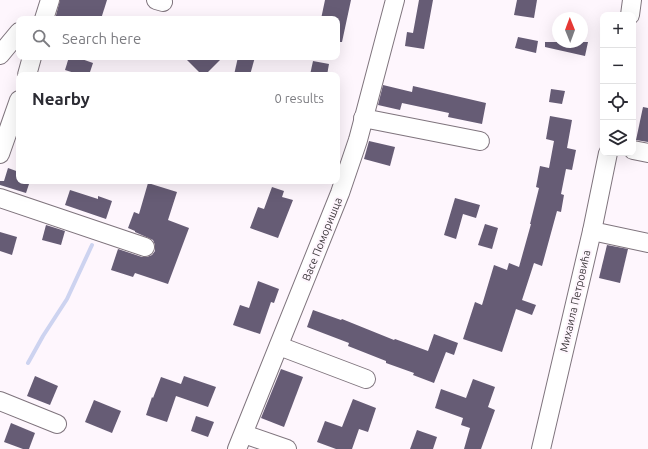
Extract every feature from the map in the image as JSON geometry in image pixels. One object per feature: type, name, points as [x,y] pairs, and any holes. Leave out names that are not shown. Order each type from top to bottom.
[{"type":"street","points":[[45,16],[50,0]]},
{"type":"street","name":"Васе Поморишца","points":[[240,442],[340,194],[358,140],[395,0]]},
{"type":"street","points":[[630,12],[632,0]]},
{"type":"street","points":[[0,55],[16,36]]},
{"type":"street","points":[[28,72],[31,60]]},
{"type":"street","points":[[0,154],[16,110]]},
{"type":"street","points":[[363,118],[480,141]]},
{"type":"street","points":[[636,151],[648,153]]},
{"type":"street","name":"Михаила Петровића","points":[[541,449],[592,231],[607,156]]},
{"type":"street","points":[[0,198],[145,247]]},
{"type":"street","points":[[592,231],[648,243]]},
{"type":"street","points":[[279,346],[366,379]]},
{"type":"street","points":[[0,400],[57,424]]},
{"type":"street","points":[[240,442],[287,449]]},
{"type":"building","points":[[60,0],[107,0],[102,16],[56,16]]},
{"type":"building","points":[[325,0],[351,0],[342,42],[340,42],[340,16],[322,16]]},
{"type":"building","points":[[419,0],[433,0],[424,49],[405,46],[407,32],[413,33]]},
{"type":"building","points":[[517,0],[537,0],[534,18],[514,15]]},
{"type":"building","points":[[518,37],[538,41],[536,53],[515,48]]},
{"type":"building","points":[[545,42],[552,42],[552,48],[587,48],[585,56],[545,47]]},
{"type":"building","points":[[68,60],[84,60],[93,63],[90,72],[71,72],[65,70]]},
{"type":"building","points":[[187,60],[220,60],[208,72],[199,72]]},
{"type":"building","points":[[237,60],[254,60],[251,72],[235,72]]},
{"type":"building","points":[[313,61],[329,64],[328,72],[311,72]]},
{"type":"building","points":[[383,85],[412,92],[413,86],[486,103],[482,124],[448,117],[449,113],[402,103],[400,110],[378,105]]},
{"type":"building","points":[[551,89],[565,91],[562,104],[549,102]]},
{"type":"building","points":[[643,107],[648,108],[648,142],[636,140]]},
{"type":"building","points":[[550,116],[572,120],[567,148],[576,150],[572,170],[566,169],[561,194],[564,195],[561,212],[557,211],[542,266],[534,263],[522,300],[536,305],[532,315],[516,309],[502,352],[463,339],[475,302],[482,305],[494,265],[507,270],[509,263],[519,267],[539,188],[536,187],[540,166],[549,168],[554,141],[546,139]]},
{"type":"building","points":[[369,141],[395,147],[390,166],[364,159]]},
{"type":"building","points":[[8,168],[16,171],[16,184],[29,184],[26,193],[0,185],[0,181],[4,181]]},
{"type":"building","points":[[148,184],[177,192],[168,220],[189,228],[168,284],[135,273],[133,277],[111,270],[118,249],[142,257],[152,255],[155,251],[153,240],[128,228],[134,212],[139,214]]},
{"type":"building","points":[[272,187],[284,191],[282,197],[293,200],[278,238],[250,228],[258,207],[264,209]]},
{"type":"building","points":[[70,190],[98,199],[98,196],[112,201],[106,219],[65,205]]},
{"type":"building","points":[[455,198],[480,205],[476,218],[463,214],[456,239],[444,235]]},
{"type":"building","points":[[485,224],[498,228],[492,249],[478,245]]},
{"type":"building","points":[[46,225],[65,231],[61,245],[42,240]]},
{"type":"building","points":[[0,232],[17,237],[12,255],[0,251]]},
{"type":"building","points":[[607,245],[628,249],[620,283],[599,278]]},
{"type":"building","points":[[258,281],[279,289],[274,303],[271,302],[260,334],[233,325],[240,305],[249,308]]},
{"type":"building","points":[[313,310],[341,320],[342,319],[394,340],[395,339],[428,351],[434,334],[458,343],[454,355],[446,352],[434,383],[413,375],[414,373],[386,363],[386,361],[348,346],[349,343],[307,327]]},
{"type":"building","points":[[281,369],[303,377],[284,427],[261,418]]},
{"type":"building","points":[[35,376],[58,386],[50,405],[27,396]]},
{"type":"building","points":[[184,376],[216,387],[208,407],[176,396],[167,422],[146,415],[161,377],[181,384]]},
{"type":"building","points":[[473,379],[495,387],[488,407],[495,410],[481,449],[464,449],[470,428],[461,425],[463,418],[435,408],[441,389],[466,398]]},
{"type":"building","points":[[353,399],[376,408],[368,432],[359,429],[352,449],[336,449],[317,442],[325,421],[342,427]]},
{"type":"building","points":[[94,400],[121,411],[112,433],[85,422]]},
{"type":"building","points":[[196,416],[214,422],[208,437],[191,431]]},
{"type":"building","points":[[11,423],[35,433],[29,449],[23,449],[4,442]]},
{"type":"building","points":[[417,430],[437,437],[433,449],[410,449]]},
{"type":"waterway","points":[[28,363],[43,336],[67,299],[92,245]]}]
